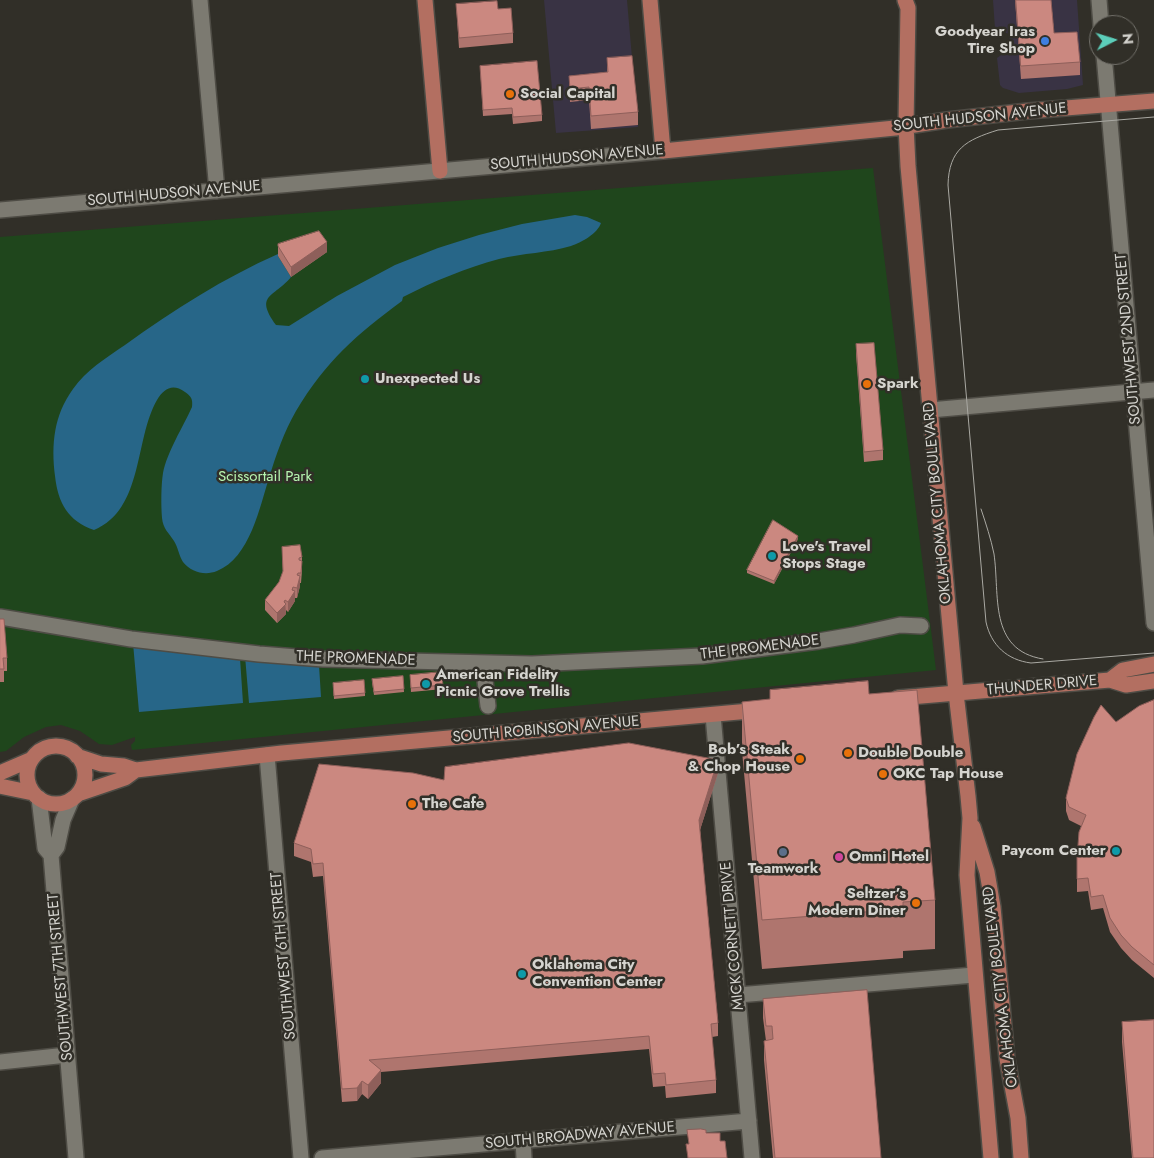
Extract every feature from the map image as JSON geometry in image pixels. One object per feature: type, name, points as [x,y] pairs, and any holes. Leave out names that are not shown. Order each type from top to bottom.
[{"type":"main road","points":[[425,0],[440,171]]},
{"type":"main road","points":[[650,0],[664,151]]},
{"type":"main road","name":"OKLAHOMA CITY BOULEVARD","points":[[908,3],[906,125],[956,693],[970,818],[966,875],[991,1158]]},
{"type":"main road","name":"SOUTH HUDSON AVENUE","points":[[664,151],[1028,111],[1154,101]]},
{"type":"main road","name":"THUNDER DRIVE","points":[[956,693],[1110,680],[1123,670],[1154,664]]},
{"type":"main road","points":[[1110,680],[1126,685],[1154,681]]},
{"type":"main road","points":[[885,699],[956,693]]},
{"type":"main road","name":"SOUTH ROBINSON AVENUE","points":[[77,756],[101,764],[124,766],[136,770],[267,755],[777,709]]},
{"type":"main road","points":[[0,786],[36,796],[46,802],[55,804],[75,796],[82,787],[84,774],[77,756],[62,747],[54,746],[38,753],[28,767],[27,777],[29,786],[36,796]]},
{"type":"main road","points":[[0,773],[32,759]]},
{"type":"main road","name":"SOUTH ROBINSON AVENUE","points":[[75,796],[125,778],[136,770]]},
{"type":"main road","name":"OKLAHOMA CITY BOULEVARD","points":[[970,818],[987,872],[993,907],[1007,1059],[1018,1118],[1021,1158]]},
{"type":"street","points":[[200,0],[217,191]]},
{"type":"street","points":[[1099,0],[1100,15]]},
{"type":"street","name":"SOUTHWEST 2ND STREET","points":[[1105,65],[1154,623]]},
{"type":"street","name":"SOUTH HUDSON AVENUE","points":[[0,210],[664,151]]},
{"type":"street","points":[[930,410],[1154,390]]},
{"type":"street","name":"THE PROMENADE","points":[[0,617],[131,639],[250,653],[323,659],[532,664],[702,656],[819,641],[900,625],[921,626]]},
{"type":"street","points":[[483,663],[488,706]]},
{"type":"street","name":"MICK CORNETT DRIVE","points":[[713,715],[752,1158]]},
{"type":"street","name":"SOUTHWEST 6TH STREET","points":[[267,755],[301,1158]]},
{"type":"street","points":[[36,796],[44,848],[51,855]]},
{"type":"street","name":"SOUTHWEST 7TH STREET","points":[[75,796],[63,820],[57,847],[51,855],[76,1158]]},
{"type":"street","points":[[738,995],[974,975]]},
{"type":"street","points":[[0,1062],[68,1055]]},
{"type":"street","name":"SOUTH BROADWAY AVENUE","points":[[322,1158],[749,1121]]},
{"type":"street","points":[[523,1141],[524,1158]]},
{"type":"shaded area","points":[[544,0],[627,0],[638,127],[556,133]]},
{"type":"shaded area","name":"Goodyear Iras Tire Shop","points":[[993,0],[1077,0],[1083,85],[1067,89],[1019,93],[1003,88],[1000,85],[997,58],[1010,49],[1009,34],[995,29]]},
{"type":"green space","name":"Scissortail Park","points":[[873,168],[936,670],[132,750],[131,745],[135,741],[135,737],[112,745],[99,744],[80,731],[61,725],[46,727],[24,737],[6,751],[0,752],[0,237]]},
{"type":"water","points":[[575,215],[587,217],[601,223],[593,234],[575,245],[508,257],[487,263],[450,275],[415,291],[403,297],[402,301],[343,350],[307,393],[296,411],[277,452],[257,516],[246,543],[238,555],[217,571],[203,573],[194,571],[186,565],[163,522],[161,508],[165,465],[192,407],[190,396],[181,389],[169,388],[157,400],[144,434],[130,490],[122,506],[110,520],[94,530],[77,522],[62,503],[56,486],[53,453],[55,430],[62,409],[73,389],[90,370],[199,295],[278,254],[291,277],[269,297],[267,307],[276,325],[289,326],[337,296],[395,265],[438,248],[522,224]]},
{"type":"water","points":[[133,643],[240,658],[243,703],[139,712]]},
{"type":"water","points":[[245,656],[319,665],[321,697],[249,703]]},
{"type":"building","points":[[1016,0],[1051,0],[1054,33],[1077,32],[1080,62],[1021,66]]},
{"type":"building","points":[[497,1],[498,9],[511,8],[513,33],[459,38],[456,4]]},
{"type":"building","points":[[632,56],[638,112],[591,116],[589,87],[570,89],[569,76],[608,72],[607,58]]},
{"type":"building","name":"Social Capital","points":[[537,61],[542,115],[513,117],[512,108],[483,110],[480,66]]},
{"type":"building","points":[[319,231],[327,242],[291,267],[278,244]]},
{"type":"building","name":"Spark","points":[[874,343],[883,450],[864,452],[856,344]]},
{"type":"building","name":"Love's Travel Stops Stage","points":[[773,520],[798,536],[774,581],[747,570]]},
{"type":"building","points":[[300,545],[302,557],[299,560],[302,561],[301,573],[297,575],[300,576],[297,588],[293,587],[292,590],[295,591],[288,602],[285,600],[286,604],[277,613],[265,600],[279,582],[283,571],[282,547]]},
{"type":"building","points":[[0,619],[4,619],[7,658],[3,658],[4,669],[0,669]]},
{"type":"building","name":"American Fidelity Picnic Grove Trellis","points":[[441,672],[443,685],[411,688],[410,675]]},
{"type":"building","name":"American Fidelity Picnic Grove Trellis","points":[[403,676],[404,689],[374,692],[372,679]]},
{"type":"building","points":[[364,680],[365,693],[334,696],[333,683]]},
{"type":"building","name":"Omni Hotel","points":[[868,681],[869,694],[917,690],[935,900],[903,902],[903,909],[762,920],[742,702],[770,699],[770,690]]},
{"type":"building","name":"Paycom Center","points":[[1154,700],[1154,965],[1121,935],[1110,918],[1103,895],[1091,897],[1088,878],[1077,879],[1079,832],[1086,815],[1069,807],[1066,798],[1077,754],[1101,705],[1116,722],[1139,706]]},
{"type":"building","name":"Oklahoma City Convention Center","points":[[629,743],[718,760],[699,820],[718,1023],[711,1024],[716,1080],[666,1085],[665,1073],[653,1074],[649,1036],[369,1060],[381,1070],[368,1085],[362,1081],[357,1088],[342,1089],[323,863],[313,864],[311,849],[294,843],[319,764],[413,773],[444,780],[445,767]]},
{"type":"building","points":[[867,990],[881,1158],[775,1158],[764,1041],[773,1039],[772,1026],[766,1026],[763,999]]},
{"type":"building","points":[[1154,1020],[1154,1158],[1133,1158],[1122,1022]]},
{"type":"building","points":[[687,1130],[706,1130],[706,1133],[720,1133],[720,1141],[725,1141],[727,1158],[688,1158]]},
{"type":"tram line","points":[[1154,117],[998,130],[968,142],[961,148],[952,163],[948,185],[988,630],[1001,650],[1015,659],[1031,663],[1154,653]]},
{"type":"tram line","points":[[981,509],[994,554],[1000,618],[1005,633],[1013,645],[1025,654],[1043,659]]},
{"type":"place","name":"Goodyear Iras Tire Shop","points":[[1045,41]]},
{"type":"place","name":"Social Capital","points":[[510,94]]},
{"type":"place","name":"Unexpected Us","points":[[365,379]]},
{"type":"place","name":"Spark","points":[[867,384]]},
{"type":"place","name":"Love's Travel Stops Stage","points":[[772,556]]},
{"type":"place","name":"American Fidelity Picnic Grove Trellis","points":[[426,684]]},
{"type":"place","name":"Double Double","points":[[848,753]]},
{"type":"place","name":"Bob’s Steak & Chop House","points":[[800,759]]},
{"type":"place","name":"OKC Tap House","points":[[883,774]]},
{"type":"place","name":"The Cafe","points":[[412,804]]},
{"type":"place","name":"Paycom Center","points":[[1116,851]]},
{"type":"place","name":"Teamwork","points":[[783,852]]},
{"type":"place","name":"Omni Hotel","points":[[839,857]]},
{"type":"place","name":"Seltzer’s Modern Diner","points":[[916,903]]},
{"type":"place","name":"Oklahoma City Convention Center","points":[[522,974]]}]
